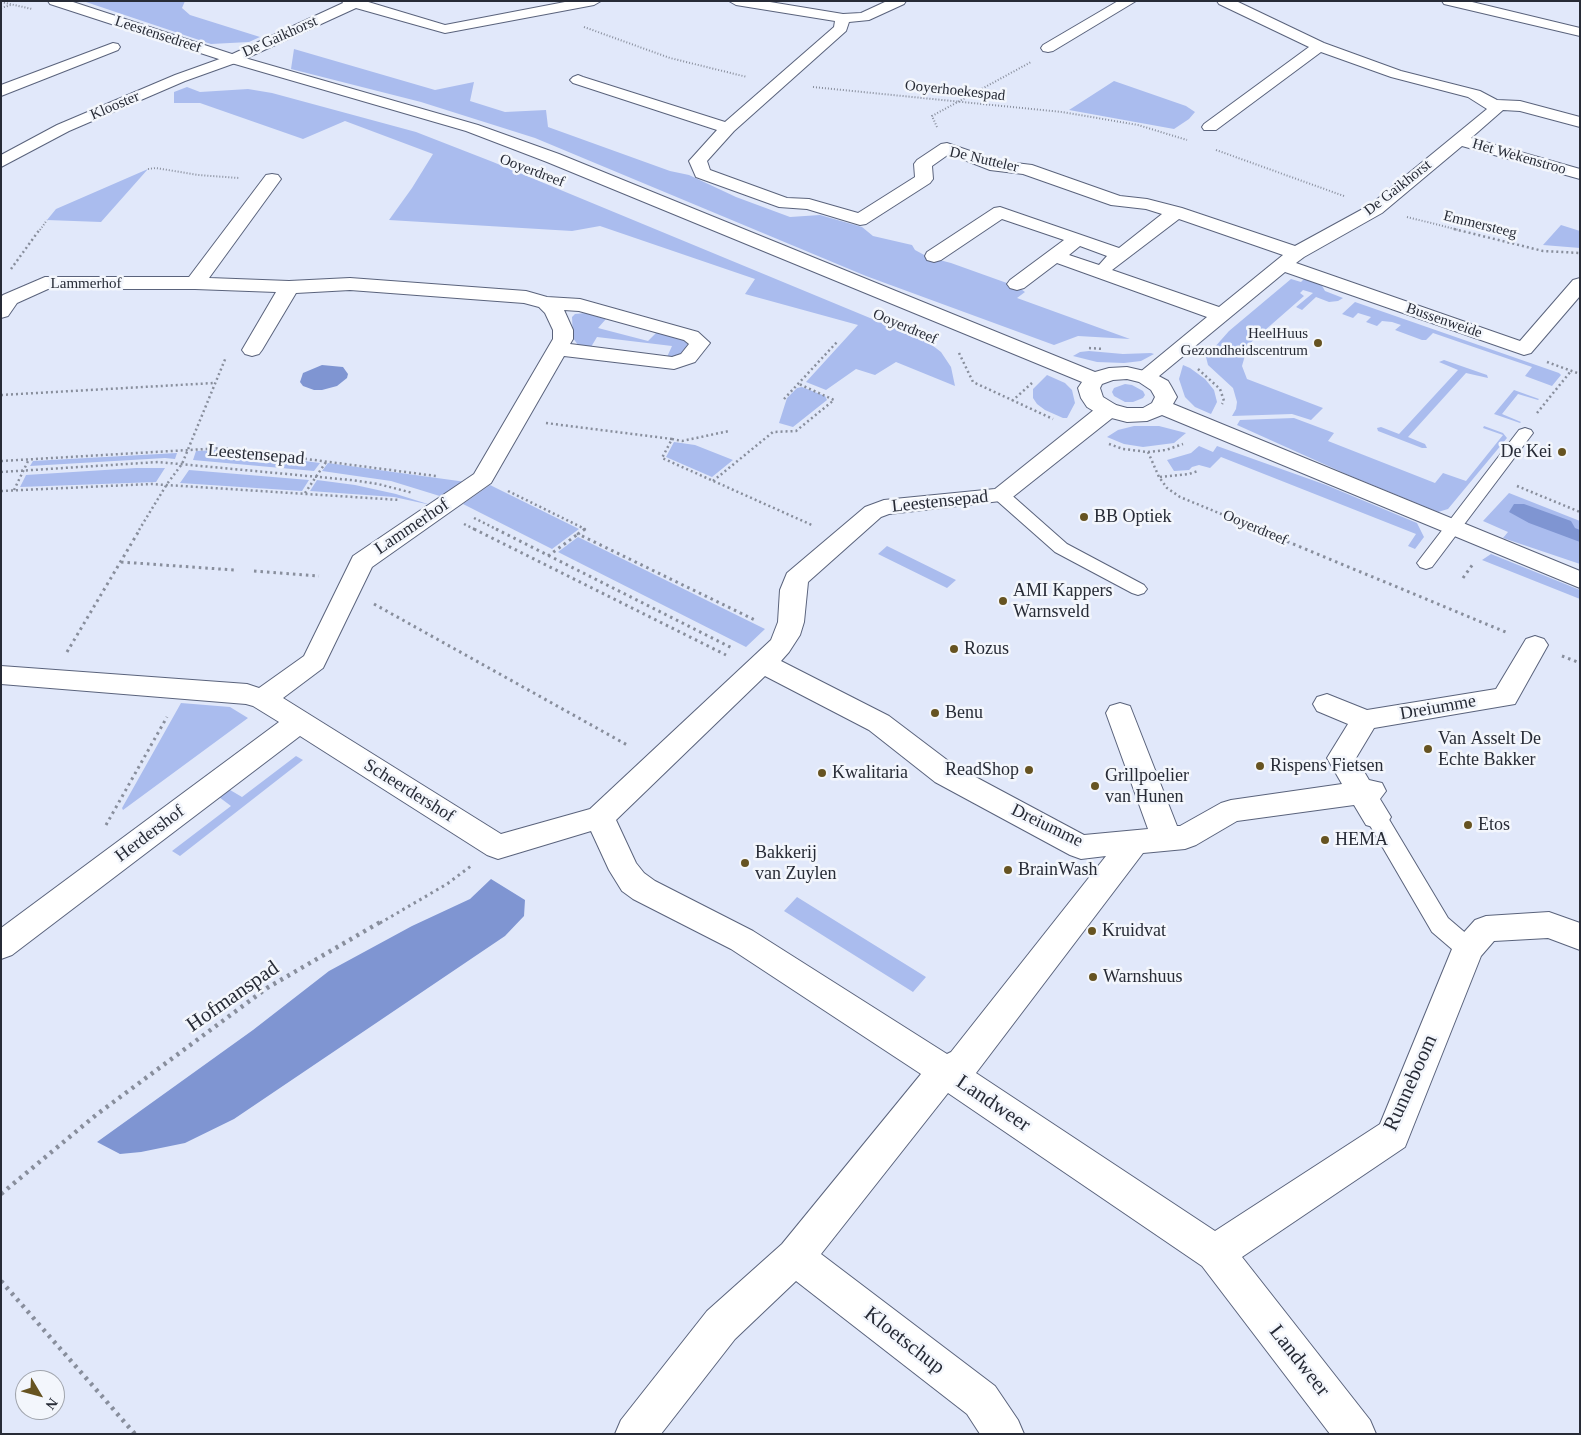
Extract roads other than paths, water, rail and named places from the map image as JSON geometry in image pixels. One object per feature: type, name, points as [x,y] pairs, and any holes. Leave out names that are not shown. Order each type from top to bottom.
[{"type":"street","name":"Leestensedreef","points":[[55,1],[233,59]]},
{"type":"street","name":"De Gaikhorst","points":[[233,59],[352,2],[445,29],[594,1]]},
{"type":"street","points":[[736,1],[843,18],[864,17],[899,1]]},
{"type":"street","points":[[1048,48],[1129,1]]},
{"type":"street","points":[[1227,3],[1251,1]]},
{"type":"street","points":[[1449,1],[1580,32]]},
{"type":"street","points":[[1227,3],[1320,46],[1396,74],[1474,94],[1494,105],[1520,106],[1580,122]]},
{"type":"street","name":"De Nutteler","points":[[843,18],[841,28],[728,128],[698,161],[702,173],[785,203],[809,204],[860,220],[924,179],[923,164],[947,148],[996,166],[1026,169],[1117,201],[1147,204],[1176,212],[1290,259]]},
{"type":"street","points":[[1210,127],[1320,46]]},
{"type":"street","points":[[1,91],[113,47]]},
{"type":"street","name":"Klooster","points":[[1,162],[63,128],[180,78],[233,59]]},
{"type":"street","name":"Ooyerdreef","points":[[233,59],[472,128],[535,151],[1095,380]]},
{"type":"street","points":[[578,80],[728,128]]},
{"type":"street","name":"De Gaikhorst","points":[[1146,377],[1290,259],[1376,209],[1491,115],[1495,110],[1494,105]]},
{"type":"street","name":"Het Wekenstroo","points":[[1459,140],[1580,174]]},
{"type":"street","points":[[195,283],[272,179]]},
{"type":"street","points":[[934,256],[1000,212],[1121,255]]},
{"type":"street","points":[[1099,272],[1176,212]]},
{"type":"street","points":[[1017,284],[1078,239]]},
{"type":"street","points":[[1055,256],[1221,315]]},
{"type":"street","name":"Bussenweide","points":[[1290,259],[1524,349],[1580,284]]},
{"type":"street","name":"Lammerhof","points":[[4,303],[45,283],[195,283],[289,287],[350,284],[526,297],[546,303],[580,305],[691,336],[700,342],[699,346],[688,358],[674,363],[558,349]]},
{"type":"street","points":[[252,350],[289,287]]},
{"type":"street","name":"Lammerhof","points":[[262,699],[314,662],[362,562],[481,480],[563,339],[563,330],[554,310],[546,303]]},
{"type":"street","points":[[1118,373],[1146,377],[1154,381],[1164,391],[1166,397],[1160,407],[1147,414],[1137,415],[1108,410],[1092,398],[1090,388],[1095,380],[1101,376],[1118,373]]},
{"type":"street","points":[[1160,407],[1204,427],[1580,580]]},
{"type":"street","name":"Leestensepad","points":[[763,663],[780,646],[787,635],[792,622],[793,590],[796,579],[873,512],[884,507],[1001,496],[1108,410]]},
{"type":"street","name":"Dreiumme","points":[[1365,720],[1505,697],[1535,644]]},
{"type":"street","points":[[600,816],[763,663]]},
{"type":"street","name":"Dreiumme","points":[[763,663],[879,723],[945,774],[1081,847],[1185,837],[1232,811],[1370,800]]},
{"type":"street","name":"Scheerdershof","points":[[1,676],[49,677],[247,694],[262,699],[498,847],[600,816]]},
{"type":"street","points":[[1327,704],[1365,720],[1341,758],[1370,800]]},
{"type":"street","points":[[1120,713],[1167,839]]},
{"type":"street","name":"Herdershof","points":[[1,946],[299,722]]},
{"type":"street","name":"Landweer","points":[[600,816],[624,870],[633,882],[644,890],[742,940],[895,1038],[1215,1253],[1356,1434]]},
{"type":"street","points":[[635,1434],[721,1325],[795,1256],[944,1071],[963,1063],[1134,842]]},
{"type":"street","points":[[1468,948],[1486,929],[1549,925],[1580,937]]},
{"type":"street","name":"Runneboom","points":[[1215,1253],[1392,1135],[1468,948]]},
{"type":"street","name":"Kloetschup","points":[[795,1256],[981,1400],[1004,1434]]},
{"type":"lane","points":[[1426,563],[1525,433]]},
{"type":"lane","points":[[1001,496],[1061,548],[1138,590]]},
{"type":"lane","points":[[1370,800],[1440,925],[1468,948]]},
{"type":"place","name":"HeelHuus Gezondheidscentrum","points":[[1318,343]]},
{"type":"place","name":"De Kei","points":[[1562,452]]},
{"type":"place","name":"BB Optiek","points":[[1084,517]]},
{"type":"place","name":"AMI Kappers Warnsveld","points":[[1003,601]]},
{"type":"place","name":"Rozus","points":[[954,649]]},
{"type":"place","name":"Benu","points":[[935,713]]},
{"type":"place","name":"Van Asselt De Echte Bakker","points":[[1428,749]]},
{"type":"place","name":"Rispens Fietsen","points":[[1260,766]]},
{"type":"place","name":"ReadShop","points":[[1029,770]]},
{"type":"place","name":"Kwalitaria","points":[[822,773]]},
{"type":"place","name":"Grillpoelier van Hunen","points":[[1095,786]]},
{"type":"place","name":"Etos","points":[[1468,825]]},
{"type":"place","name":"HEMA","points":[[1325,840]]},
{"type":"place","name":"Bakkerij van Zuylen","points":[[745,863]]},
{"type":"place","name":"BrainWash","points":[[1008,870]]},
{"type":"place","name":"Kruidvat","points":[[1092,931]]},
{"type":"place","name":"Warnshuus","points":[[1093,977]]}]
